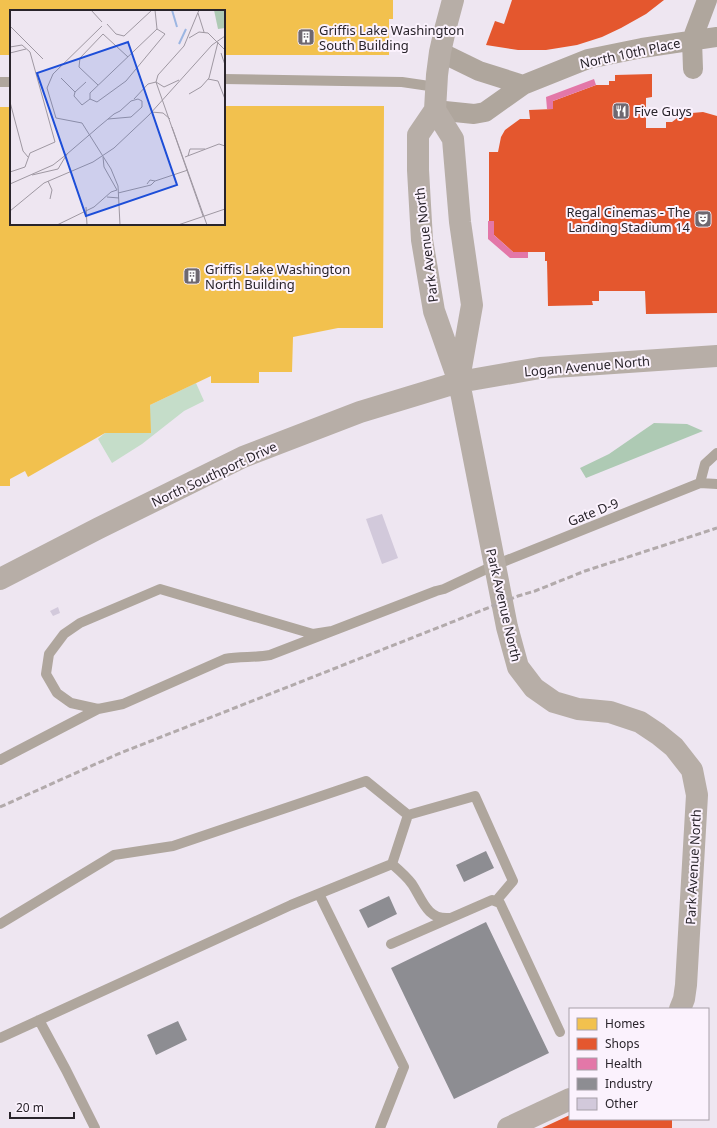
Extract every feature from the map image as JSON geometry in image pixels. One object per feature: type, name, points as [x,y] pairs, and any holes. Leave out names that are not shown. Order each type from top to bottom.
[{"type":"street","points":[[435,110],[440,52],[453,0]]},
{"type":"street","points":[[693,69],[692,40],[707,0]]},
{"type":"street","name":"North 10th Place","points":[[435,110],[474,114],[485,112],[523,85],[588,59],[642,48],[717,36]]},
{"type":"street","points":[[440,52],[479,71],[523,85]]},
{"type":"street","name":"Park Avenue North","points":[[459,382],[472,305],[460,222],[453,139],[435,110],[418,135],[419,205],[426,268],[434,311],[459,382],[507,626],[518,667],[534,688],[554,702],[578,709],[610,712],[640,722],[674,746],[692,770],[697,795],[686,985],[684,999],[680,1008]]},
{"type":"street","name":"Logan Avenue North","points":[[459,382],[540,368],[717,356]]},
{"type":"street","name":"North Southport Drive","points":[[2,576],[243,457],[360,412],[459,382]]},
{"type":"street","points":[[508,1128],[544,1117],[569,1100]]},
{"type":"lane","points":[[225,79],[402,82],[436,87]]},
{"type":"lane","points":[[717,453],[705,464],[700,483],[717,484]]},
{"type":"lane","name":"Gate D-9","points":[[332,631],[444,588],[495,565],[700,483]]},
{"type":"lane","points":[[98,709],[70,703],[57,693],[46,674],[49,654],[64,634],[80,623],[160,590],[313,634],[332,631]]},
{"type":"lane","points":[[0,760],[98,709],[123,704],[225,659],[270,655],[332,631]]},
{"type":"lane","points":[[0,924],[114,855],[173,846],[366,781],[408,815]]},
{"type":"lane","points":[[408,815],[475,796],[513,881],[496,901]]},
{"type":"lane","points":[[0,1038],[284,909],[392,864],[408,815]]},
{"type":"lane","points":[[392,864],[412,884],[428,911],[437,916],[451,918]]},
{"type":"lane","points":[[319,894],[404,1067],[380,1128]]},
{"type":"lane","points":[[391,944],[492,900],[500,903],[560,1032]]},
{"type":"lane","points":[[39,1020],[95,1128]]},
{"type":"green space","points":[[196,383],[204,401],[184,411],[142,444],[112,463],[98,439],[105,433],[150,433],[150,405]]},
{"type":"green space","points":[[654,423],[687,424],[703,431],[586,478],[580,468],[609,454]]},
{"type":"building: Homes","name":"Griffis Lake Washington South Building","points":[[0,0],[393,0],[393,19],[389,19],[389,55],[225,55],[225,10],[10,10],[10,55],[0,55]]},
{"type":"building: Homes","name":"Griffis Lake Washington North Building","points":[[225,106],[384,106],[383,328],[338,328],[293,337],[292,372],[259,372],[259,383],[211,383],[211,376],[150,405],[151,433],[105,433],[28,477],[25,471],[10,479],[10,486],[0,486],[0,107],[10,107],[10,225],[225,225]]},
{"type":"building: Shops","points":[[512,0],[664,0],[646,14],[621,28],[602,37],[577,45],[546,50],[518,50],[486,45],[495,21],[504,24]]},
{"type":"building: Shops","points":[[652,74],[652,97],[646,98],[646,128],[666,128],[666,122],[672,122],[680,116],[692,113],[703,112],[717,116],[717,313],[646,314],[645,291],[599,291],[599,301],[592,301],[593,305],[548,306],[547,261],[545,261],[545,252],[513,252],[494,235],[494,221],[489,221],[489,152],[498,152],[501,137],[505,130],[520,119],[530,119],[529,110],[553,109],[553,101],[596,85],[609,85],[609,81],[615,81],[615,75]]},
{"type":"building: Shops","points":[[569,1115],[569,1120],[672,1120],[672,1128],[542,1128]]},
{"type":"building: Health","points":[[594,79],[596,85],[553,101],[553,109],[547,109],[546,97]]},
{"type":"building: Health","points":[[488,221],[494,221],[494,235],[513,252],[528,252],[528,258],[510,258],[488,239]]},
{"type":"building: Industry","points":[[486,851],[494,868],[464,882],[456,865]]},
{"type":"building: Industry","points":[[389,896],[397,914],[368,928],[359,910]]},
{"type":"building: Industry","points":[[486,922],[549,1053],[454,1099],[391,968]]},
{"type":"building: Industry","points":[[178,1021],[187,1040],[156,1055],[147,1035]]},
{"type":"building: Other","points":[[382,514],[398,558],[382,564],[366,519]]},
{"type":"building: Other","points":[[58,607],[60,613],[53,616],[50,611]]},
{"type":"railway","points":[[0,807],[118,754],[518,596],[535,591],[585,571],[717,528]]},
{"type":"place","name":"Griffis Lake Washington South Building","points":[[306,37]]},
{"type":"place","name":"Five Guys","points":[[621,111]]},
{"type":"place","name":"Regal Cinemas - The Landing Stadium 14","points":[[703,219]]},
{"type":"place","name":"Griffis Lake Washington North Building","points":[[192,276]]}]
